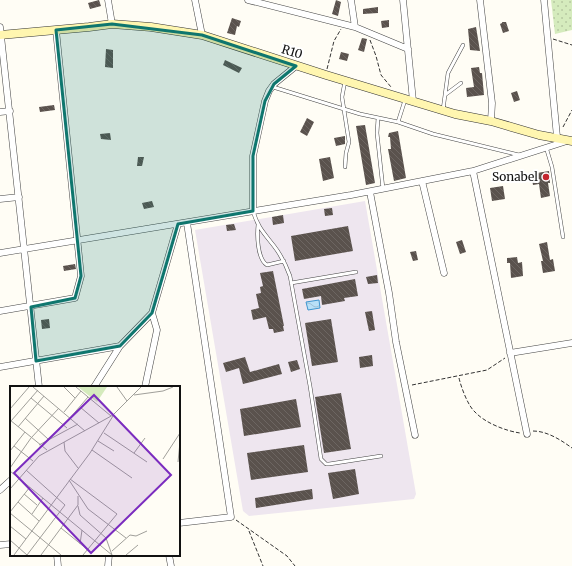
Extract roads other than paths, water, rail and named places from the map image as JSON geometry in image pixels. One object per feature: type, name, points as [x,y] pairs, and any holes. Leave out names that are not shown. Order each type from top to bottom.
[{"type":"main road","name":"R10","points":[[0,32],[56,30],[112,24],[150,27],[202,36],[443,110],[491,121],[539,135],[558,137],[570,141]]},
{"type":"street","points":[[108,0],[112,24]]},
{"type":"street","points":[[195,0],[202,36]]},
{"type":"street","points":[[248,0],[355,27],[408,49]]},
{"type":"street","points":[[351,0],[355,27]]},
{"type":"street","points":[[403,0],[408,49],[406,99]]},
{"type":"street","points":[[480,0],[492,103],[491,121]]},
{"type":"street","points":[[544,0],[558,137]]},
{"type":"street","points":[[0,311],[31,307],[75,298],[82,276],[56,30]]},
{"type":"street","points":[[0,32],[10,111],[39,386]]},
{"type":"street","points":[[253,212],[253,156],[266,101],[273,87],[283,76],[296,66]]},
{"type":"street","points":[[0,112],[10,111]]},
{"type":"street","points":[[0,254],[370,192],[473,171],[546,147],[570,141]]},
{"type":"street","points":[[473,171],[526,432]]},
{"type":"street","points":[[422,181],[444,273]]},
{"type":"street","points":[[370,192],[389,293],[396,342],[415,435]]},
{"type":"street","points":[[0,199],[19,197]]},
{"type":"street","points":[[180,523],[231,517],[186,223]]},
{"type":"street","points":[[95,386],[120,346],[152,313],[178,224]]},
{"type":"street","points":[[145,386],[157,330],[152,313]]},
{"type":"street","points":[[510,353],[572,343]]},
{"type":"street","points":[[0,367],[120,346]]},
{"type":"street","points":[[0,490],[10,481]]},
{"type":"street","points":[[0,545],[10,544]]},
{"type":"street","points":[[57,556],[58,566]]},
{"type":"street","points":[[108,566],[109,556]]},
{"type":"street","points":[[169,556],[171,566]]},
{"type":"lane","points":[[443,110],[448,73],[463,45]]},
{"type":"lane","points":[[345,81],[342,97],[349,142],[346,153],[345,167]]},
{"type":"lane","points":[[445,95],[461,83]]},
{"type":"lane","points":[[273,87],[343,109],[398,122],[433,134],[521,156]]},
{"type":"lane","points":[[398,122],[406,99]]},
{"type":"lane","points":[[378,118],[377,133],[383,189]]},
{"type":"lane","points":[[546,147],[552,167],[563,237]]},
{"type":"lane","points":[[253,212],[258,225],[274,245],[284,261],[291,283],[310,386],[320,459],[326,464],[329,464],[381,456]]},
{"type":"lane","points":[[258,225],[257,236],[264,263],[284,261]]},
{"type":"lane","points":[[291,283],[356,272]]},
{"type":"water","points":[[319,300],[320,308],[308,310],[306,302]]},
{"type":"place","name":"Sonabel","points":[[546,177]]}]
